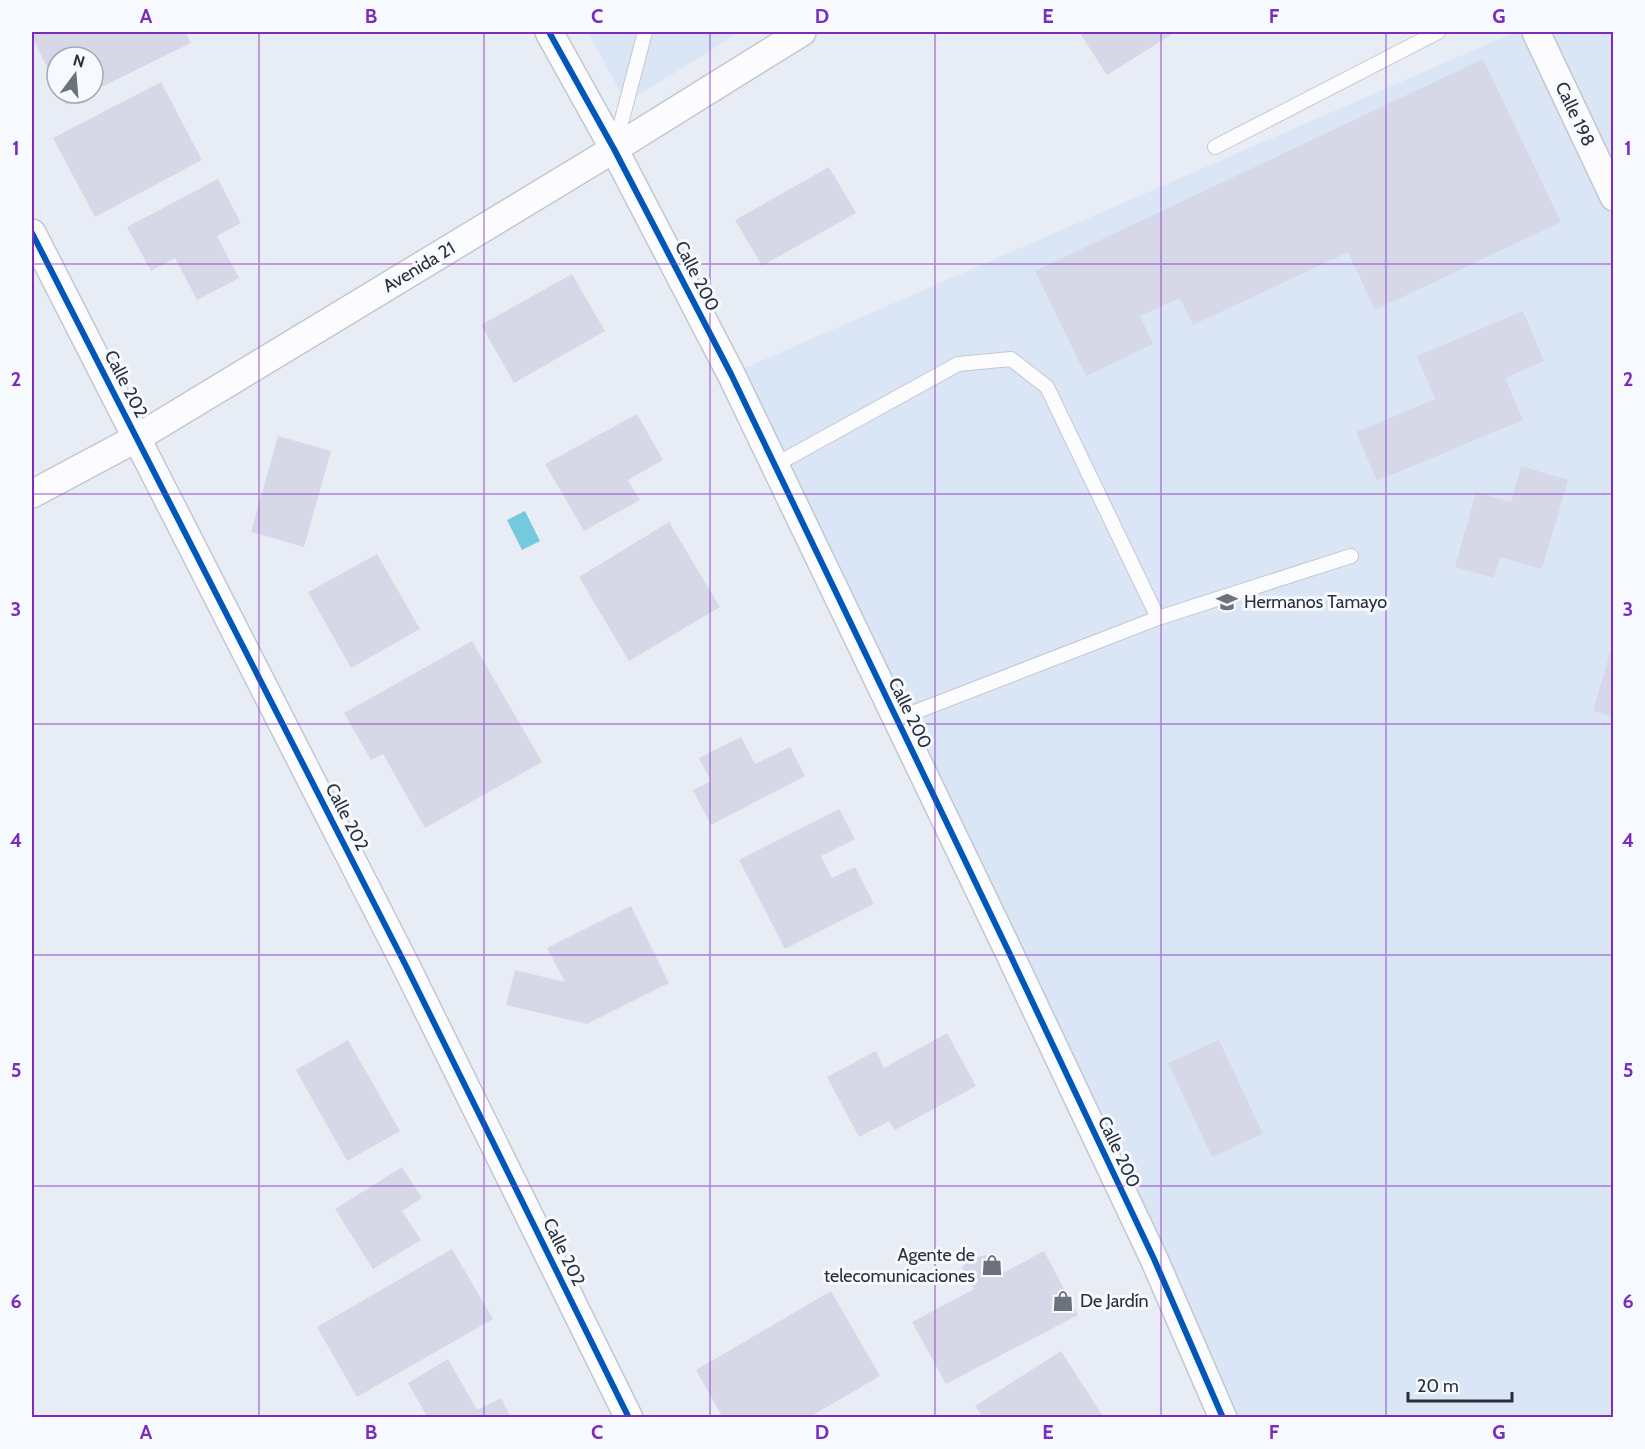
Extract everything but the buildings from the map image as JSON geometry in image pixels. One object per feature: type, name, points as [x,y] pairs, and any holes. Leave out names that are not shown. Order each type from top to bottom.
[{"type":"street","name":"Calle 200","points":[[549,32],[614,149],[775,465],[1154,1259],[1223,1418]]},
{"type":"street","name":"Avenida 21","points":[[32,494],[137,438],[614,149],[802,32]]},
{"type":"street","name":"Calle 198","points":[[1536,32],[1614,197]]},
{"type":"street","name":"Calle 202","points":[[32,233],[405,964],[629,1418]]},
{"type":"lane","points":[[614,149],[645,32]]},
{"type":"lane","points":[[1215,147],[1438,32]]},
{"type":"lane","points":[[775,465],[958,364],[1011,358],[1047,387],[1158,618]]},
{"type":"lane","points":[[897,719],[1158,618],[1351,556]]},
{"type":"shaded area","points":[[588,32],[740,32],[626,103]]},
{"type":"shaded area","name":"Hermanos Tamayo","points":[[1515,32],[1613,32],[1613,1417],[1223,1417],[731,374]]},
{"type":"water","points":[[525,511],[540,541],[522,550],[507,520]]},
{"type":"cycle path","points":[[549,32],[614,149],[731,374],[1154,1259],[1223,1418]]},
{"type":"cycle path","points":[[32,233],[405,964],[629,1418]]},
{"type":"place","name":"Hermanos Tamayo","points":[[1227,602]]},
{"type":"place","name":"Agente de telecomunicaciones","points":[[992,1265]]},
{"type":"place","name":"De Jardín","points":[[1063,1301]]}]
